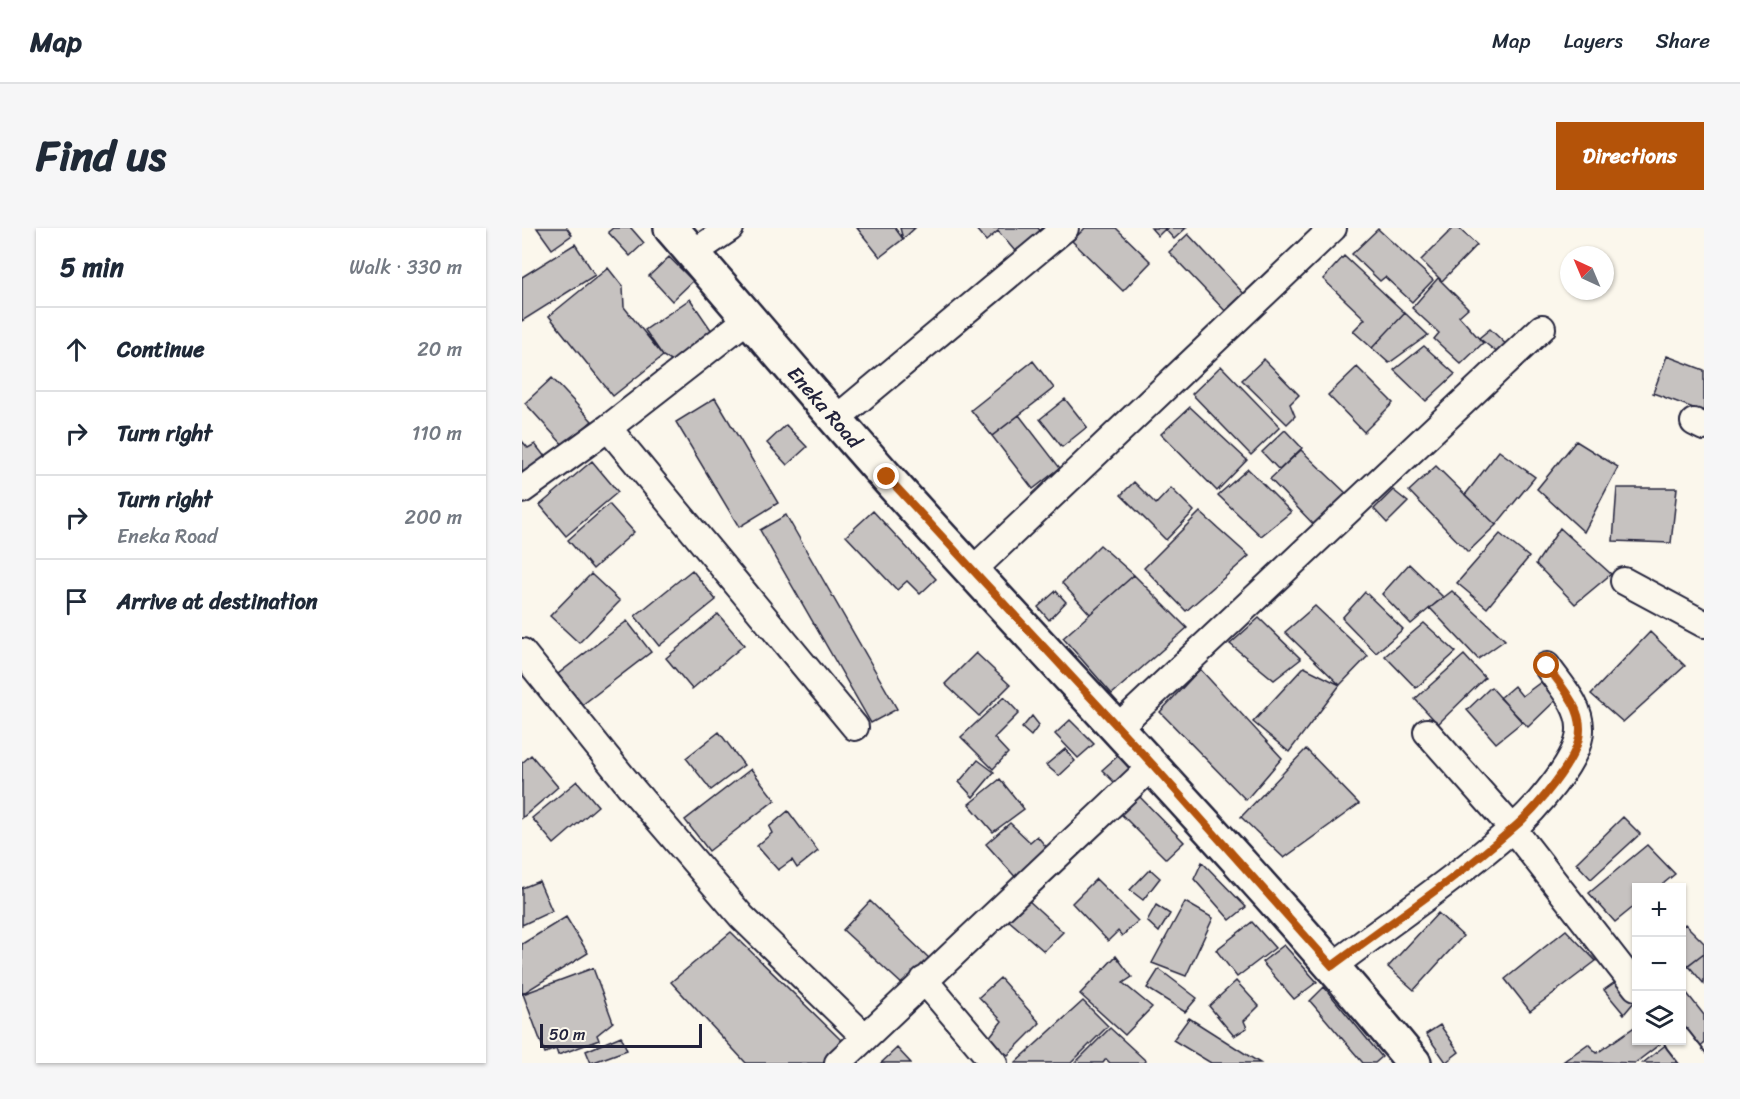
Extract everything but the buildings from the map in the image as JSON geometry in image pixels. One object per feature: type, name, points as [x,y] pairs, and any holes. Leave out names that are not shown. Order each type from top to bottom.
[{"type":"main road","name":"Eneka Road","points":[[671,228],[836,419],[972,571],[1153,765],[1332,966],[1414,1063]]},
{"type":"street","points":[[693,253],[730,228]]},
{"type":"street","points":[[836,419],[1065,228]]},
{"type":"street","points":[[972,571],[1333,228]]},
{"type":"street","points":[[522,490],[608,428],[749,318]]},
{"type":"street","points":[[1117,728],[1542,328]]},
{"type":"street","points":[[608,428],[855,727]]},
{"type":"street","points":[[1623,581],[1704,624]]},
{"type":"street","points":[[522,652],[633,790],[742,917],[864,1036]]},
{"type":"street","points":[[1332,966],[1513,829],[1557,780],[1571,758],[1581,732],[1579,712],[1547,666]]},
{"type":"street","points":[[1427,732],[1513,829],[1632,982]]},
{"type":"street","points":[[838,1063],[1153,765]]},
{"type":"street","points":[[924,980],[994,1063]]},
{"type":"street","points":[[1681,1045],[1696,1063]]},
{"type":"route","points":[[887,477],[1090,700],[1153,765],[1332,966],[1513,829],[1557,780],[1571,758],[1581,732],[1579,712],[1547,666]]}]
